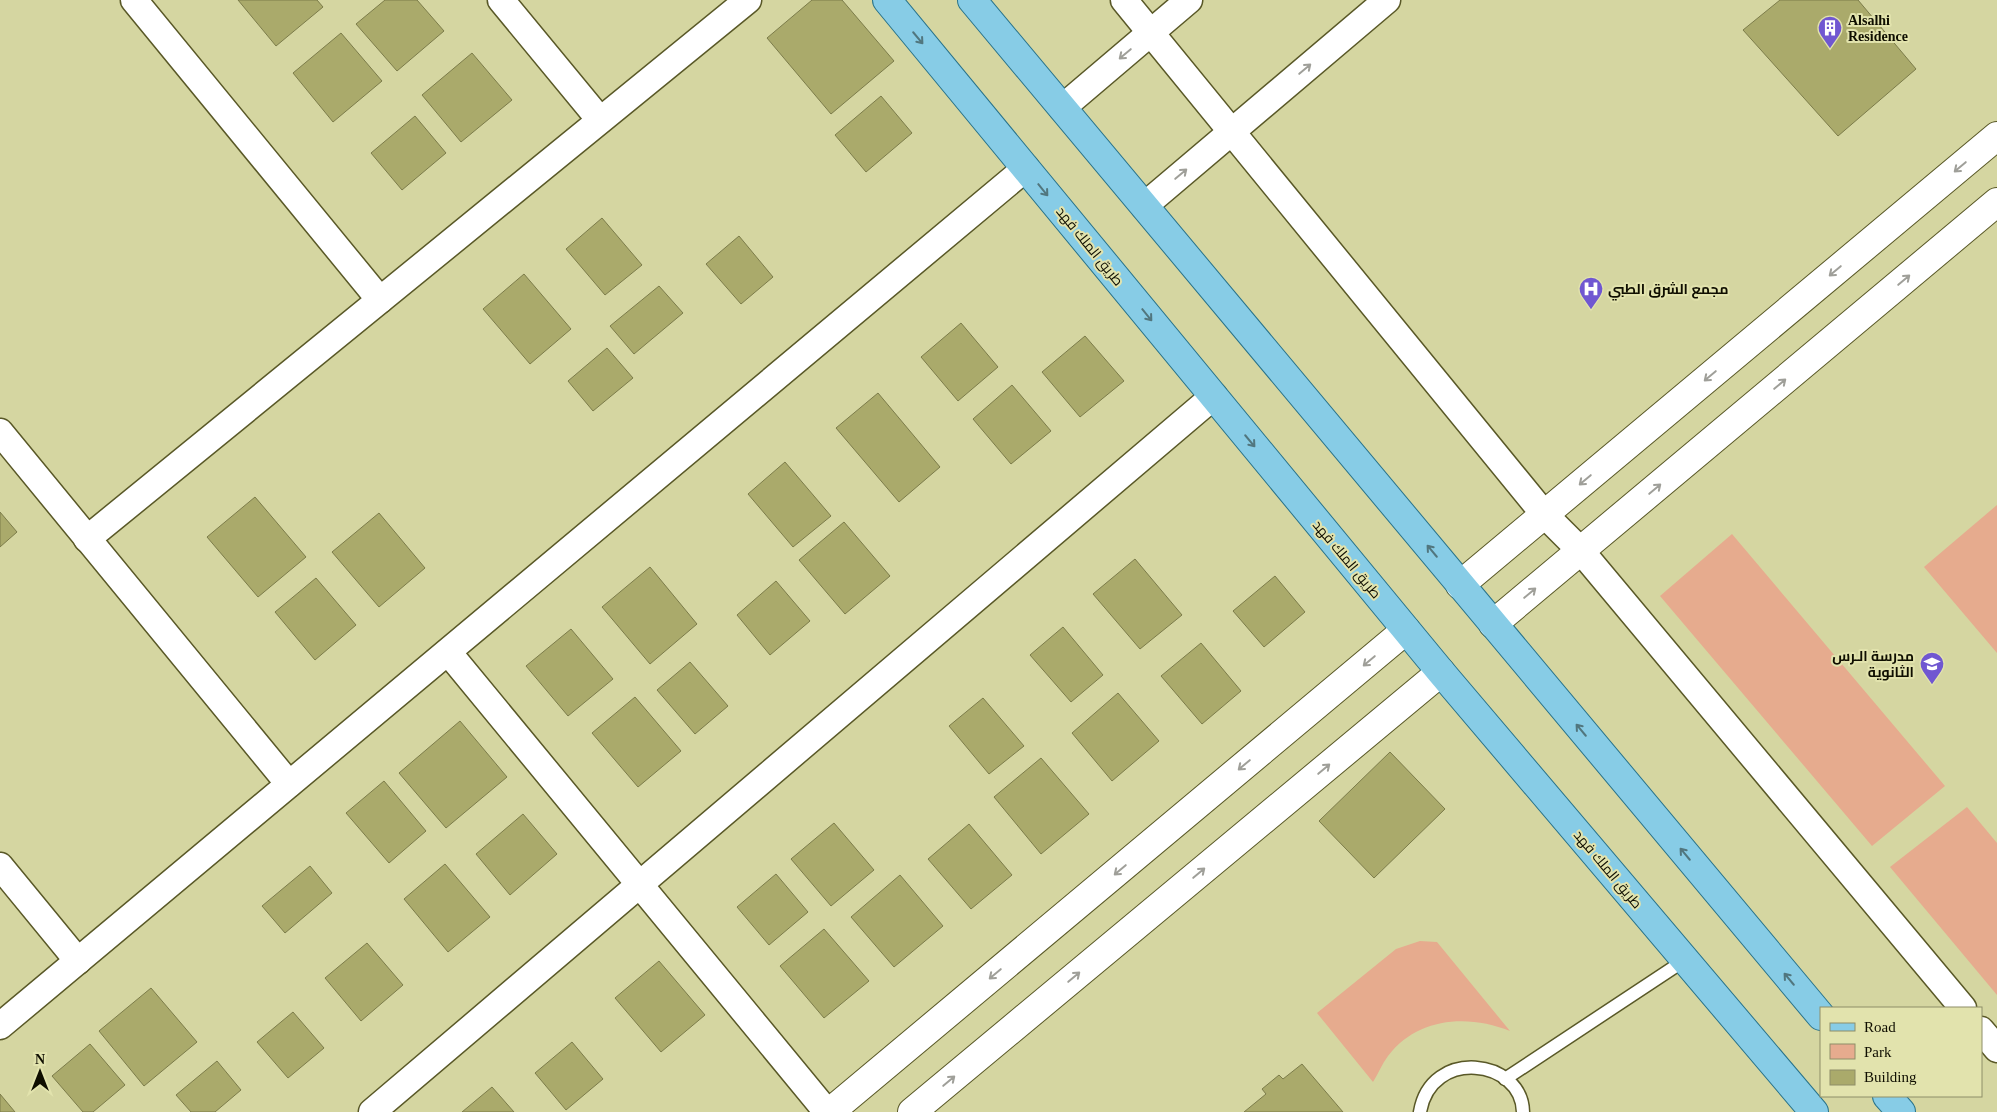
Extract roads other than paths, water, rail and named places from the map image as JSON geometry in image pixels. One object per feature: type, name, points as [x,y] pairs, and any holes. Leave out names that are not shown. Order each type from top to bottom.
[{"type":"main road","name":"طريق الملك فهد","points":[[887,0],[1441,672],[1814,1112]]},
{"type":"main road","points":[[972,0],[1820,1015]]},
{"type":"main road","points":[[1888,1097],[1901,1112]]},
{"type":"street","points":[[134,0],[380,300]]},
{"type":"street","points":[[501,0],[600,120]]},
{"type":"street","points":[[87,539],[748,0]]},
{"type":"street","points":[[1124,0],[1544,514],[1581,551],[1962,1007]]},
{"type":"street","points":[[1062,108],[1189,0]]},
{"type":"street","points":[[1144,206],[1387,0]]},
{"type":"street","points":[[1460,585],[1997,136]]},
{"type":"street","points":[[0,1026],[1026,168]]},
{"type":"street","points":[[1493,624],[1997,202]]},
{"type":"street","points":[[372,1112],[1214,396]]},
{"type":"street","points":[[0,432],[289,784]]},
{"type":"street","points":[[448,652],[828,1112],[1406,630]]},
{"type":"street","points":[[912,1112],[1441,672]]},
{"type":"street","points":[[0,866],[78,961]]},
{"type":"street","points":[[1982,1031],[1997,1049]]},
{"type":"lane","points":[[1505,1079],[1685,960]]},
{"type":"lane","points":[[1420,1112],[1421,1102],[1429,1087],[1441,1076],[1457,1068],[1473,1067],[1490,1070],[1505,1079],[1516,1092],[1523,1112]]},
{"type":"place","name":"Alsalhi Residence","points":[[1830,49]]},
{"type":"place","name":"مجمع الشرق الطبي","points":[[1591,310]]},
{"type":"place","name":"مدرسة الـرس الثانوية","points":[[1932,685]]}]
